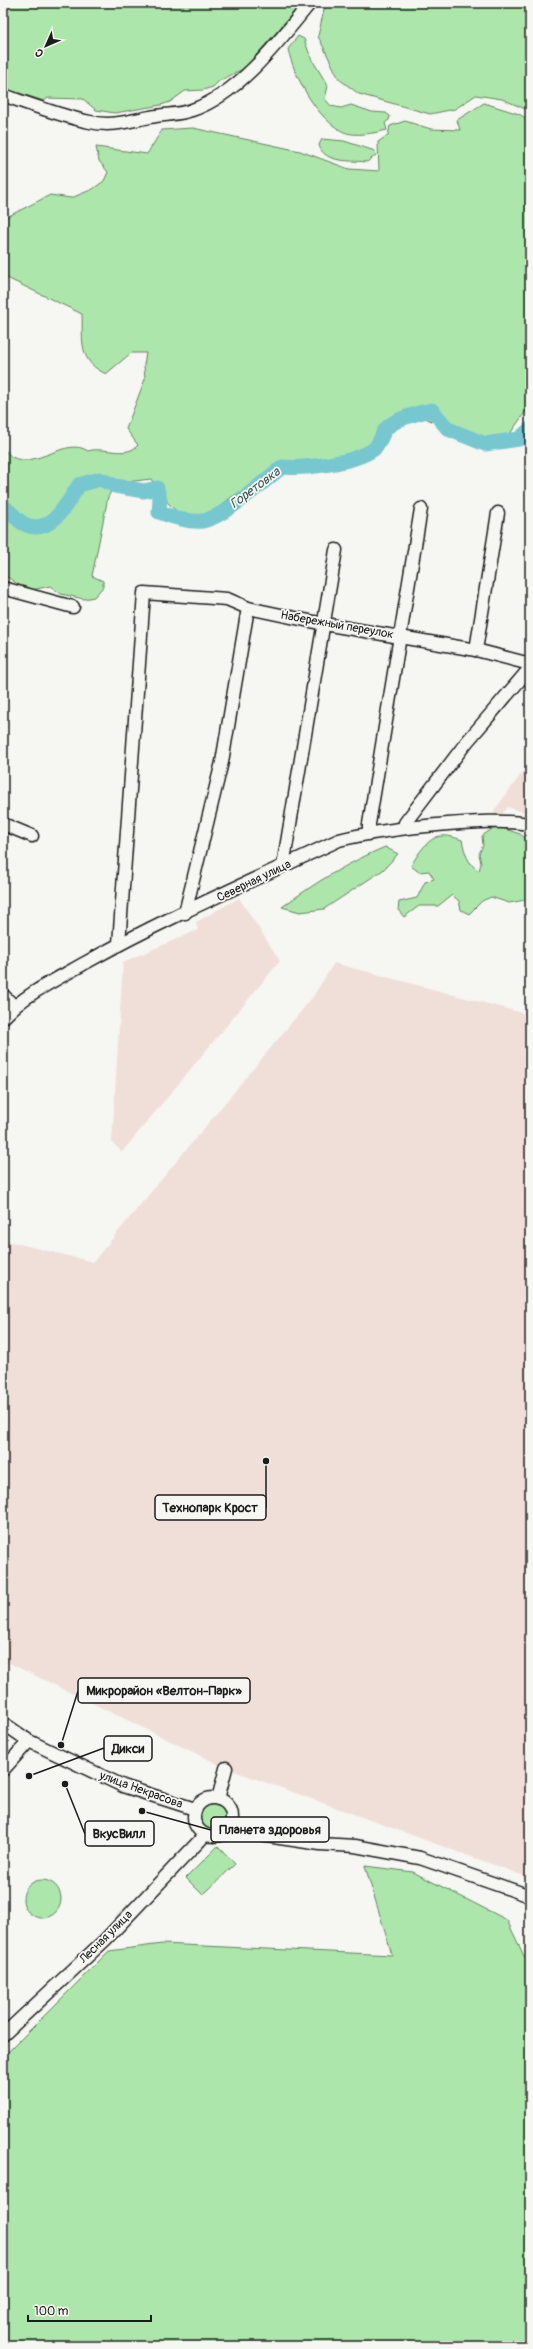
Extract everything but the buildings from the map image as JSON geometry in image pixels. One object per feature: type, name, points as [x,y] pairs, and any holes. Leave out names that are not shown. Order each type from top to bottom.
[{"type":"street","points":[[3,95],[90,122],[110,125],[167,113],[190,111],[206,105],[232,87],[261,59],[310,3]]},
{"type":"street","points":[[369,832],[421,509]]},
{"type":"street","points":[[476,650],[498,513]]},
{"type":"street","points":[[283,866],[336,550]]},
{"type":"street","points":[[3,588],[73,607]]},
{"type":"street","name":"Набережный переулок","points":[[119,944],[144,594],[227,599],[248,608],[324,624],[476,650],[530,664]]},
{"type":"street","points":[[185,914],[222,762],[248,608]]},
{"type":"street","points":[[404,828],[405,823],[466,743],[530,668]]},
{"type":"street","name":"Северная улица","points":[[3,1018],[14,1006],[49,983],[119,944],[339,840],[369,832],[404,828],[479,822],[512,821],[530,824]]},
{"type":"street","points":[[3,824],[32,836]]},
{"type":"street","points":[[3,995],[14,1006]]},
{"type":"street","name":"улица Некрасова","points":[[3,1723],[29,1742],[123,1786],[195,1809]]},
{"type":"street","points":[[3,1770],[29,1742]]},
{"type":"street","points":[[218,1799],[226,1768]]},
{"type":"street","points":[[220,1835],[227,1831],[231,1824],[232,1816],[230,1808],[218,1799],[204,1800],[195,1809],[193,1819],[197,1829],[204,1835],[212,1837],[239,1832],[258,1834],[313,1843],[355,1846],[420,1858],[530,1896]]},
{"type":"street","points":[[232,1816],[258,1834]]},
{"type":"street","name":"Лесная улица","points":[[3,2035],[105,1940],[204,1835]]},
{"type":"shaded area","points":[[526,768],[530,772],[530,815],[508,807],[500,817],[493,812]]},
{"type":"shaded area","points":[[239,898],[280,961],[122,1152],[112,1142],[123,962],[198,930],[196,922]]},
{"type":"shaded area","points":[[334,963],[530,1015],[530,1878],[226,1768],[3,1660],[3,1240],[93,1262],[312,998]]},
{"type":"green space","points":[[3,3],[302,3],[245,68],[219,81],[213,87],[203,90],[185,91],[170,102],[161,105],[115,113],[96,110],[83,99],[48,98],[44,101],[3,88]]},
{"type":"green space","points":[[330,3],[530,3],[530,111],[502,99],[476,95],[455,109],[430,114],[359,94],[339,79],[318,36],[324,10]]},
{"type":"green space","points":[[298,36],[304,39],[311,58],[328,86],[325,99],[331,106],[341,108],[351,105],[372,112],[386,113],[390,116],[389,120],[385,123],[387,130],[365,134],[353,134],[344,132],[325,118],[308,96],[295,72],[291,60],[288,49]]},
{"type":"green space","points":[[484,103],[519,114],[530,121],[530,405],[505,441],[484,439],[464,434],[425,418],[403,425],[358,453],[308,471],[290,462],[236,494],[210,515],[200,519],[191,518],[175,510],[161,495],[151,479],[126,482],[117,481],[108,497],[92,576],[103,581],[103,587],[94,597],[84,599],[61,594],[50,586],[32,590],[19,585],[3,574],[3,448],[12,457],[21,460],[41,457],[70,447],[79,447],[88,451],[100,450],[121,452],[133,449],[138,445],[126,429],[145,379],[144,365],[146,353],[131,353],[106,374],[97,369],[86,357],[84,350],[82,314],[3,276],[3,219],[50,195],[71,198],[93,189],[104,181],[108,172],[99,161],[96,147],[147,154],[162,130],[193,128],[300,151],[349,169],[379,171],[378,142],[388,135],[390,126],[405,121],[431,129],[460,130],[457,120]]},
{"type":"green space","points":[[322,139],[344,141],[375,151],[376,155],[367,162],[347,161],[332,158],[322,151],[319,145]]},
{"type":"green space","points":[[502,828],[520,834],[530,842],[530,899],[509,903],[491,897],[482,901],[469,914],[461,910],[459,901],[452,895],[438,906],[419,906],[404,917],[398,910],[399,902],[417,898],[425,882],[434,879],[429,871],[419,872],[411,866],[420,852],[433,839],[444,836],[462,840],[469,861],[479,871],[481,863],[479,854],[483,845],[482,836],[492,829]]},
{"type":"green space","points":[[385,847],[398,854],[383,870],[324,909],[300,912],[282,907],[332,874]]},
{"type":"green space","points":[[212,1803],[218,1804],[222,1807],[225,1811],[225,1823],[222,1827],[218,1830],[212,1831],[206,1830],[202,1827],[199,1823],[198,1817],[199,1811],[202,1807],[206,1804]]},
{"type":"green space","points":[[218,1846],[235,1864],[203,1895],[186,1878]]},
{"type":"green space","points":[[365,1866],[413,1872],[507,1920],[524,1956],[530,1958],[530,2346],[3,2346],[3,2057],[109,1951],[162,1944],[392,1955]]},
{"type":"green space","points":[[38,1880],[46,1880],[56,1885],[60,1892],[60,1906],[56,1913],[46,1918],[38,1918],[28,1913],[26,1910],[23,1903],[23,1895],[28,1885],[31,1883]]},
{"type":"waterway","name":"Горетовка","points":[[3,506],[24,524],[34,527],[42,526],[57,516],[79,485],[100,479],[115,486],[144,491],[157,488],[160,500],[159,512],[175,518],[202,521],[211,518],[232,506],[282,467],[303,467],[330,464],[366,454],[376,447],[388,426],[406,417],[420,413],[432,410],[448,429],[485,444],[519,439],[530,429]]},
{"type":"place","name":"Технопарк Крост","points":[[266,1461]]},
{"type":"place","name":"Микрорайон «Велтон-Парк»","points":[[61,1745]]},
{"type":"place","name":"Дикси","points":[[29,1776]]},
{"type":"place","name":"ВкусВилл","points":[[65,1784]]},
{"type":"place","name":"Планета здоровья","points":[[142,1811]]}]
